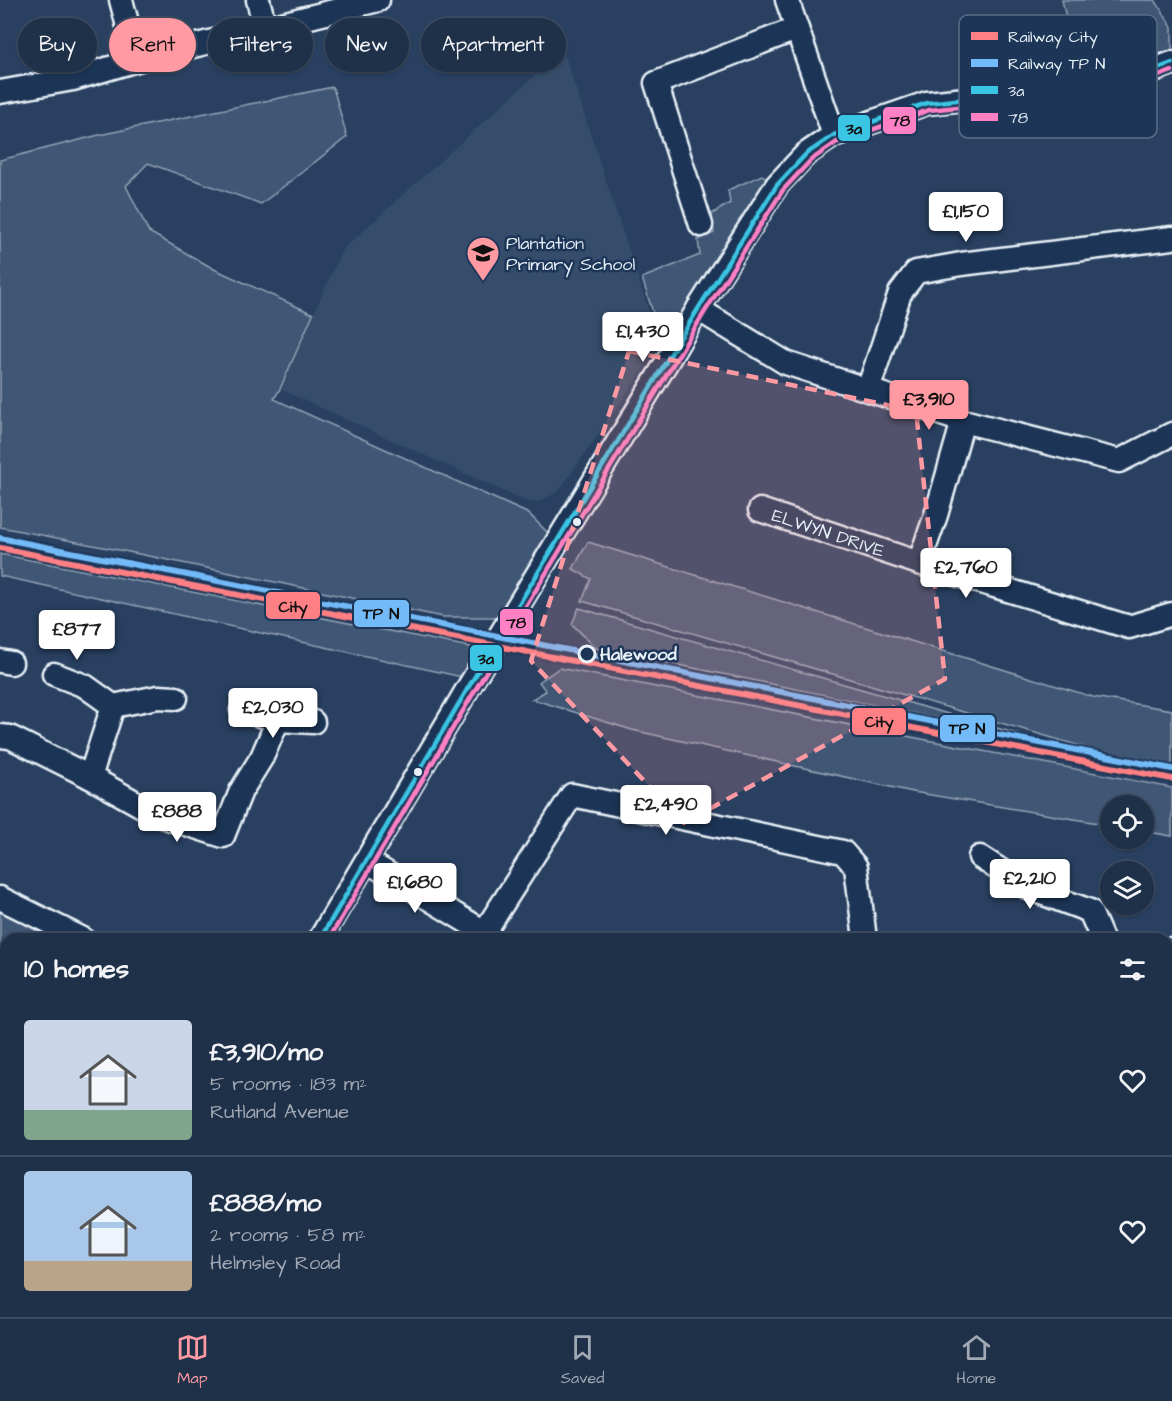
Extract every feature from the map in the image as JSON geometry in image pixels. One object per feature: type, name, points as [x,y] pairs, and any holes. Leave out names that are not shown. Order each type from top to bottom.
[{"type":"street","points":[[121,0],[126,18]]},
{"type":"street","points":[[258,0],[262,18]]},
{"type":"street","points":[[302,18],[378,0]]},
{"type":"street","points":[[787,0],[834,135]]},
{"type":"street","points":[[701,225],[656,84],[796,29]]},
{"type":"street","points":[[1157,69],[1172,63]]},
{"type":"street","points":[[0,92],[73,79],[109,68]]},
{"type":"street","points":[[324,933],[471,683],[698,309],[777,185],[806,154],[834,135],[927,103],[959,100]]},
{"type":"street","points":[[868,390],[900,293],[915,272],[961,264],[1172,238]]},
{"type":"street","points":[[698,309],[786,363],[963,421],[1119,461],[1172,434]]},
{"type":"street","points":[[919,563],[936,515],[963,421]]},
{"type":"street","name":"ELWYN DRIVE","points":[[760,510],[919,563],[1129,627],[1172,614]]},
{"type":"street","points":[[54,674],[85,686],[113,706],[158,697],[176,698]]},
{"type":"street","points":[[90,777],[113,706]]},
{"type":"street","points":[[242,710],[278,720],[313,722]]},
{"type":"street","points":[[0,736],[10,737],[90,777],[158,815],[222,836],[241,791],[262,757],[278,720]]},
{"type":"street","points":[[483,933],[572,795],[843,852],[856,867],[864,933]]},
{"type":"street","points":[[980,857],[1028,888],[1090,911],[1099,933]]},
{"type":"street","points":[[367,861],[479,933]]},
{"type":"street","points":[[0,898],[70,933]]},
{"type":"highlighted area","points":[[629,351],[916,411],[945,679],[684,823],[531,661]]},
{"type":"shaded area","points":[[1062,0],[1155,0],[1172,27],[1172,63],[1157,67],[1157,15],[1065,15]]},
{"type":"shaded area","name":"Plantation Primary School","points":[[566,59],[660,345],[559,491],[541,501],[529,503],[280,389],[342,250],[539,72],[566,72]]},
{"type":"shaded area","points":[[333,87],[347,137],[261,204],[148,163],[126,186],[149,232],[214,269],[313,314],[274,399],[529,514],[550,535],[502,617],[443,617],[0,527],[0,160],[99,135]]},
{"type":"shaded area","points":[[762,175],[777,185],[668,360],[642,278],[700,255],[698,240],[714,233],[712,214],[730,203],[728,190]]},
{"type":"shaded area","points":[[588,542],[1093,697],[1172,710],[1172,765],[1087,748],[582,601],[591,579],[573,569]]},
{"type":"shaded area","points":[[0,554],[480,649],[462,677],[0,576]]},
{"type":"shaded area","points":[[579,608],[1028,737],[596,648],[572,624]]},
{"type":"shaded area","points":[[559,668],[1172,788],[1172,836],[1154,833],[1154,795],[1100,795],[1100,823],[913,792],[632,730],[532,699],[546,691],[539,682]]},
{"type":"shaded area","points":[[0,899],[68,933],[0,933]]},
{"type":"rail line","name":"City","points":[[0,548],[1172,779]]},
{"type":"transit line","name":"3a","points":[[1157,69],[1172,63]]},
{"type":"transit line","name":"78","points":[[1157,77],[1172,71]]},
{"type":"transit line","name":"3a","points":[[324,933],[471,683],[698,309],[777,185],[806,154],[834,135],[927,103],[959,100]]},
{"type":"transit line","name":"78","points":[[333,933],[477,687],[704,313],[783,190],[811,160],[837,142],[929,110],[959,107]]},
{"type":"transit line","points":[[0,538],[1172,769]]},
{"type":"place","name":"Plantation Primary School","points":[[483,282]]},
{"type":"place","name":"Halewood","points":[[587,654]]}]
